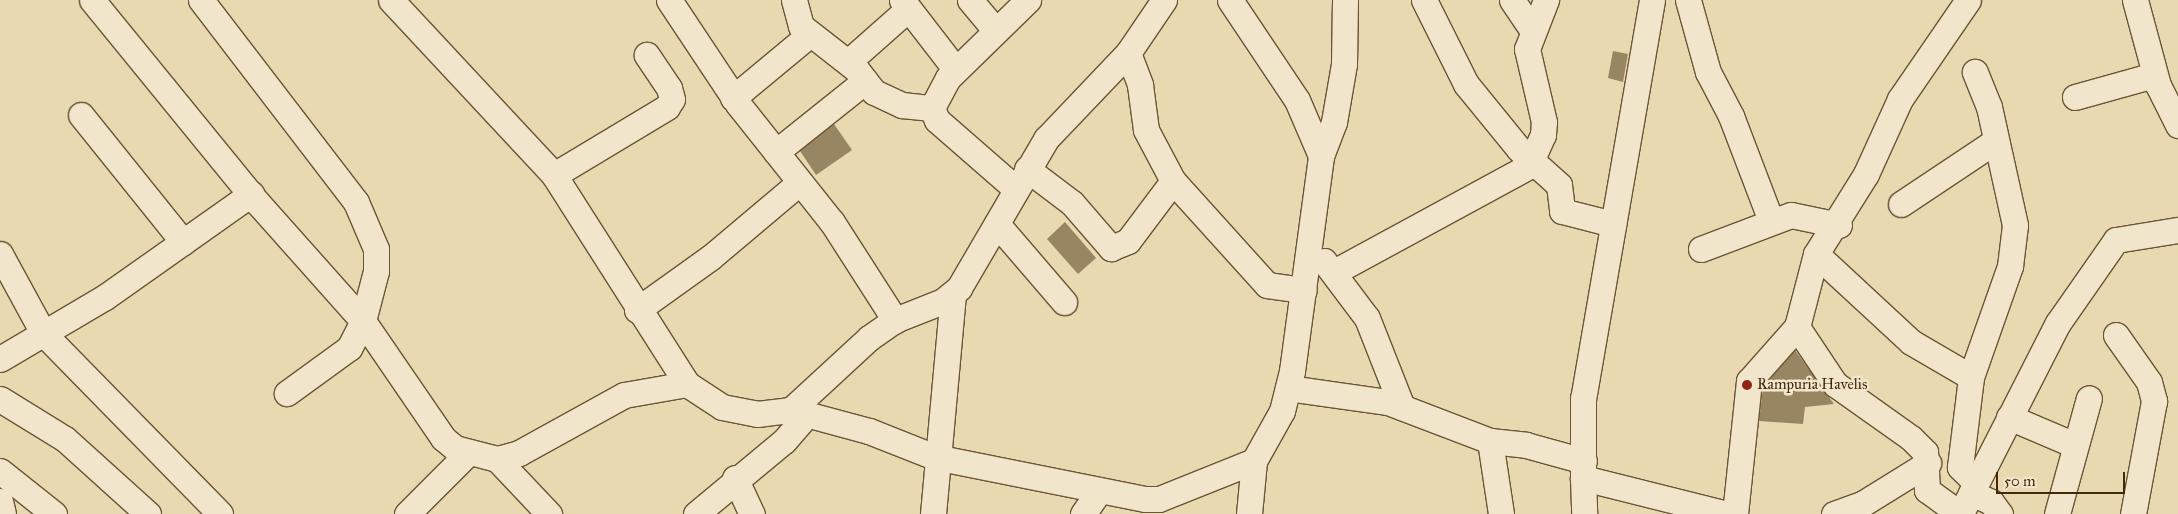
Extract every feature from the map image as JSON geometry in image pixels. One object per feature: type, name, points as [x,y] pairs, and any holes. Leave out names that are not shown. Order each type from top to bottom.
[{"type":"street","points":[[92,0],[251,194],[363,321],[443,438],[468,454],[497,459],[519,453],[624,395],[687,384]]},
{"type":"street","points":[[201,0],[356,202],[370,228],[376,271],[363,321],[349,348],[287,393]]},
{"type":"street","points":[[391,0],[554,175],[637,310],[687,384],[722,407],[757,414],[798,414],[869,431],[934,457],[1099,491],[1150,507],[1160,499],[1254,461]]},
{"type":"street","points":[[669,0],[733,98],[800,182],[895,320]]},
{"type":"street","points":[[794,0],[802,26],[848,62],[865,81],[886,99],[932,108]]},
{"type":"street","points":[[970,0],[996,31]]},
{"type":"street","points":[[1028,0],[956,70],[935,95],[932,108],[937,120],[1022,179],[1072,203],[1111,248],[1128,241],[1174,181]]},
{"type":"street","points":[[1230,0],[1297,100],[1321,156]]},
{"type":"street","points":[[1249,514],[1254,461],[1282,412],[1288,388],[1304,290],[1321,156],[1334,122],[1344,64],[1345,0]]},
{"type":"street","points":[[1424,0],[1466,84],[1533,161],[1559,185],[1562,211],[1613,224]]},
{"type":"street","points":[[1512,0],[1532,30]]},
{"type":"street","points":[[1334,272],[1518,174],[1533,161],[1544,122],[1527,66],[1532,30],[1546,0]]},
{"type":"street","points":[[1584,514],[1583,398],[1652,0]]},
{"type":"street","points":[[1688,0],[1708,72],[1731,116],[1772,221]]},
{"type":"street","points":[[1735,514],[1749,381],[1797,327],[1816,254],[1839,225],[1900,99],[1968,0]]},
{"type":"street","points":[[2118,0],[2134,0],[2154,75],[2178,126]]},
{"type":"street","points":[[696,514],[735,478],[784,441],[798,414],[895,320],[953,294],[971,271],[1046,139],[1128,53],[1162,1]]},
{"type":"street","points":[[848,62],[906,4],[956,70]]},
{"type":"street","points":[[733,98],[810,34]]},
{"type":"street","points":[[1128,53],[1140,85],[1146,130],[1174,181],[1267,285],[1304,290]]},
{"type":"street","points":[[554,175],[667,107],[672,99],[669,88],[647,55]]},
{"type":"street","points":[[1967,500],[1960,467],[1971,378],[2010,266],[2015,225],[1994,142],[1989,106],[1975,72]]},
{"type":"street","points":[[2075,97],[2154,75]]},
{"type":"street","points":[[776,152],[865,81]]},
{"type":"street","points":[[82,115],[183,242]]},
{"type":"street","points":[[1901,204],[1994,142]]},
{"type":"street","points":[[637,310],[711,257],[800,182]]},
{"type":"street","points":[[0,359],[183,242],[251,194]]},
{"type":"street","points":[[1700,248],[1772,221],[1807,215],[1839,225]]},
{"type":"street","points":[[997,224],[1064,302]]},
{"type":"street","points":[[1967,500],[2058,323],[2116,240],[2178,230]]},
{"type":"street","points":[[1310,247],[1334,272],[1367,318],[1402,407]]},
{"type":"street","points":[[0,254],[43,333],[220,514]]},
{"type":"street","points":[[1816,254],[1911,342],[1971,378]]},
{"type":"street","points":[[933,514],[934,457],[953,294]]},
{"type":"street","points":[[1797,327],[1835,384],[1911,438],[1928,463],[1930,496],[1991,502],[2000,514]]},
{"type":"street","points":[[2116,335],[2149,382],[2154,401],[2133,514]]},
{"type":"street","points":[[1288,388],[1402,407],[1490,441],[1526,445],[1583,470],[1727,514]]},
{"type":"street","points":[[2057,514],[2089,398]]},
{"type":"street","points":[[4,409],[65,439],[148,514]]},
{"type":"street","points":[[2008,417],[2075,445]]},
{"type":"street","points":[[1490,441],[1501,514]]},
{"type":"street","points":[[407,514],[430,505],[468,454]]},
{"type":"street","points":[[497,459],[548,514]]},
{"type":"street","points":[[1834,514],[1862,504],[1928,463]]},
{"type":"street","points":[[0,470],[54,514]]},
{"type":"street","points":[[735,478],[752,514]]},
{"type":"street","points":[[1083,514],[1099,491]]},
{"type":"street","points":[[0,501],[3,514]]},
{"type":"building","points":[[1613,51],[1628,54],[1623,82],[1608,78]]},
{"type":"building","points":[[834,124],[852,150],[816,175],[800,151]]},
{"type":"building","points":[[1065,222],[1096,258],[1078,274],[1047,239]]},
{"type":"building","points":[[1795,350],[1834,404],[1805,407],[1803,424],[1759,421],[1763,387]]},
{"type":"place","name":"Rampuria Havelis","points":[[1747,385]]}]
